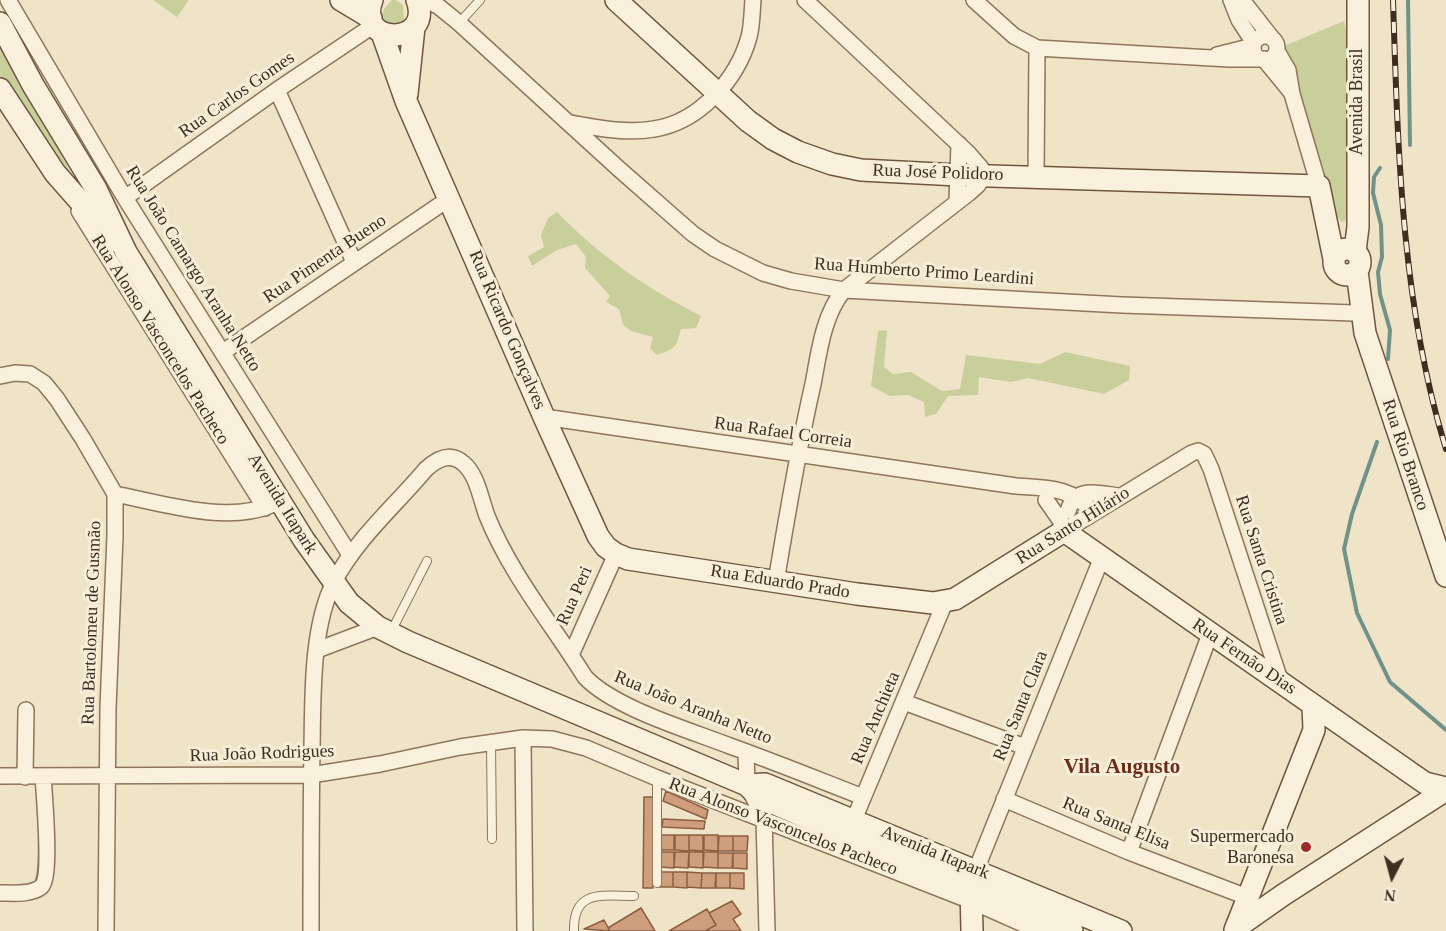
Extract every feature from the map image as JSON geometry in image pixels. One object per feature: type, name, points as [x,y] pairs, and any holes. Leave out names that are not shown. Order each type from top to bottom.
[{"type":"street","name":"Rua João Camargo Aranha Netto","points":[[8,0],[125,198],[223,352],[286,457],[350,555]]},
{"type":"street","points":[[341,0],[375,19],[388,35],[402,35],[423,8]]},
{"type":"street","name":"Rua José Polidoro","points":[[616,0],[748,121],[798,152],[832,164],[861,170],[958,175],[1319,186]]},
{"type":"street","points":[[571,123],[611,130],[655,129],[675,124],[719,93],[737,64],[749,37],[753,0]]},
{"type":"street","points":[[776,582],[797,455],[829,314],[836,299],[844,290],[978,185],[983,176],[975,160],[959,144],[805,0]]},
{"type":"street","points":[[974,0],[1014,36],[1037,48],[1247,60],[1263,49]]},
{"type":"street","points":[[1231,0],[1239,20],[1263,49],[1292,94],[1319,186]]},
{"type":"street","points":[[1242,0],[1263,49]]},
{"type":"street","name":"Avenida Brasil","points":[[1346,259],[1358,227],[1358,0]]},
{"type":"street","points":[[406,101],[423,8]]},
{"type":"street","name":"Rua Humberto Primo Leardini","points":[[423,8],[459,23],[693,234],[715,249],[763,273],[791,281],[844,290],[1122,304],[1358,311]]},
{"type":"street","name":"Rua Carlos Gomes","points":[[125,198],[375,19]]},
{"type":"street","name":"Rua Ricardo Gonçalves","points":[[375,19],[406,101],[544,417],[598,536],[606,547],[616,554]]},
{"type":"street","name":"Avenida Itapark","points":[[0,23],[33,84],[96,189],[126,252],[272,505],[349,603],[384,630],[418,647],[747,785],[759,797],[973,886],[1072,931]]},
{"type":"street","points":[[1036,176],[1037,48]]},
{"type":"street","name":"Rua Alonso Vasconcelos Pacheco","points":[[0,88],[272,505]]},
{"type":"street","points":[[276,90],[354,262]]},
{"type":"street","points":[[957,201],[959,144]]},
{"type":"street","name":"Rua Alonso Vasconcelos Pacheco","points":[[55,173],[99,226],[126,252]]},
{"type":"street","name":"Rua Rio Branco","points":[[1319,186],[1346,259],[1358,311],[1446,576]]},
{"type":"street","name":"Rua Pimenta Bueno","points":[[223,352],[450,198]]},
{"type":"street","name":"Rua Bartolomeu de Gusmão","points":[[0,376],[30,374],[44,383],[83,439],[115,494],[116,536],[109,697],[106,931]]},
{"type":"street","name":"Rua Rafael Correia","points":[[544,417],[1016,486],[1049,488],[1076,496]]},
{"type":"street","name":"Rua Santo Hilário","points":[[945,602],[978,586],[1070,521],[1092,513],[1192,453],[1201,452]]},
{"type":"street","name":"Rua Santa Cristina","points":[[1201,452],[1208,459],[1281,683]]},
{"type":"street","name":"Rua João Aranha Netto","points":[[311,931],[312,711],[317,650],[325,605],[333,583],[350,555],[435,460],[445,457],[458,460],[470,471],[502,550],[518,578],[593,686],[616,700],[666,722],[864,797]]},
{"type":"street","name":"Rua Rafael Correia","points":[[1016,486],[1046,500],[1060,520],[1070,521]]},
{"type":"street","points":[[1070,521],[1071,503],[1076,496],[1092,493],[1120,496]]},
{"type":"street","points":[[115,494],[217,512],[244,511],[272,505]]},
{"type":"street","points":[[1076,496],[1092,513]]},
{"type":"street","name":"Rua Fernão Dias","points":[[1070,521],[1102,557],[1334,719],[1425,793],[1446,789]]},
{"type":"street","name":"Rua Eduardo Prado","points":[[616,554],[642,561],[776,582],[933,603],[945,602]]},
{"type":"street","name":"Rua Peri","points":[[571,655],[616,554]]},
{"type":"street","name":"Rua Santa Clara","points":[[973,886],[1004,799],[1102,557]]},
{"type":"street","name":"Rua Anchieta","points":[[848,835],[945,602]]},
{"type":"street","points":[[317,650],[384,630]]},
{"type":"street","points":[[1129,852],[1210,634]]},
{"type":"street","points":[[904,702],[1025,747]]},
{"type":"street","points":[[1235,929],[1314,730],[1313,705]]},
{"type":"street","points":[[25,777],[26,710]]},
{"type":"street","points":[[1314,730],[1334,719]]},
{"type":"street","points":[[523,738],[525,931]]},
{"type":"street","name":"Rua Alonso Vasconcelos Pacheco","points":[[523,738],[552,739],[586,748],[657,778],[764,818],[848,835]]},
{"type":"street","name":"Rua João Rodrigues","points":[[0,776],[311,775],[380,764],[460,747],[523,738]]},
{"type":"street","points":[[746,752],[747,785],[764,818],[766,931]]},
{"type":"street","points":[[0,893],[32,891],[41,887],[44,882],[47,863],[43,776]]},
{"type":"street","points":[[1235,929],[1425,793]]},
{"type":"street","name":"Rua Santa Elisa","points":[[1004,799],[1129,852],[1247,897]]},
{"type":"street","points":[[1256,875],[1259,888],[1282,895]]},
{"type":"street","points":[[973,886],[989,881],[1055,903],[1121,931]]},
{"type":"street","points":[[972,931],[973,886]]},
{"type":"street","points":[[973,886],[1039,931]]},
{"type":"lane","points":[[459,23],[480,0]]},
{"type":"lane","points":[[384,630],[427,561]]},
{"type":"lane","points":[[491,743],[492,839]]},
{"type":"lane","points":[[657,778],[657,883]]},
{"type":"lane","points":[[574,931],[574,914],[580,903],[589,898],[634,896]]},
{"type":"green space","points":[[153,0],[189,0],[177,17]]},
{"type":"green space","points":[[392,0],[403,5],[404,20],[394,30],[380,20],[384,9]]},
{"type":"green space","points":[[1344,21],[1351,53],[1348,214],[1345,221],[1341,222],[1337,216],[1284,46]]},
{"type":"green space","points":[[0,43],[81,191],[46,148],[0,76]]},
{"type":"green space","points":[[557,212],[590,243],[625,270],[662,295],[701,316],[696,328],[681,329],[674,347],[657,355],[650,348],[653,337],[631,331],[623,325],[619,309],[606,302],[610,296],[585,268],[586,257],[576,244],[557,250],[532,266],[528,256],[544,247],[541,235],[548,218]]},
{"type":"green space","points":[[887,330],[884,367],[893,374],[911,372],[942,391],[960,389],[966,355],[1040,364],[1065,352],[1130,366],[1129,380],[1104,394],[1028,378],[1011,382],[979,377],[978,395],[948,396],[936,414],[925,417],[924,402],[908,395],[890,396],[871,386],[878,331]]},
{"type":"building","points":[[666,791],[708,810],[706,819],[663,801]]},
{"type":"building","points":[[644,797],[653,797],[653,888],[643,888]]},
{"type":"building","points":[[663,819],[705,821],[704,829],[662,827]]},
{"type":"building","points":[[660,835],[674,835],[674,850],[660,850]]},
{"type":"building","points":[[675,835],[689,835],[689,851],[675,850]]},
{"type":"building","points":[[689,835],[703,835],[703,851],[689,850]]},
{"type":"building","points":[[704,835],[718,835],[718,851],[704,850]]},
{"type":"building","points":[[719,836],[733,836],[733,851],[718,851]]},
{"type":"building","points":[[733,836],[748,836],[747,851],[733,851]]},
{"type":"building","points":[[660,852],[674,852],[674,868],[660,867]]},
{"type":"building","points":[[675,852],[689,852],[688,868],[674,867]]},
{"type":"building","points":[[689,852],[703,852],[703,868],[689,867]]},
{"type":"building","points":[[704,852],[718,852],[718,868],[703,867]]},
{"type":"building","points":[[718,853],[733,853],[732,868],[718,868]]},
{"type":"building","points":[[733,853],[747,853],[747,869],[733,868]]},
{"type":"building","points":[[659,872],[673,872],[673,887],[659,887]]},
{"type":"building","points":[[673,872],[687,872],[687,888],[673,887]]},
{"type":"building","points":[[687,872],[702,873],[701,888],[687,887]]},
{"type":"building","points":[[702,873],[716,873],[715,888],[701,888]]},
{"type":"building","points":[[716,873],[730,873],[730,888],[716,888]]},
{"type":"building","points":[[730,873],[744,873],[744,889],[730,888]]},
{"type":"building","points":[[732,901],[741,914],[733,919],[741,931],[705,931],[716,925],[709,913]]},
{"type":"building","points":[[641,908],[655,931],[610,931],[608,928]]},
{"type":"building","points":[[707,909],[716,925],[705,931],[669,931]]},
{"type":"building","points":[[604,920],[610,931],[584,929]]},
{"type":"waterway","points":[[1408,0],[1410,145]]},
{"type":"waterway","points":[[1380,168],[1374,177],[1373,193],[1381,225],[1382,257],[1378,272],[1380,294],[1390,330],[1388,359]]},
{"type":"waterway","points":[[1377,442],[1352,514],[1344,549],[1357,613],[1390,682],[1446,730]]},
{"type":"railway","points":[[1393,0],[1404,226],[1419,338],[1446,449]]},
{"type":"place","name":"Supermercado Baronesa","points":[[1306,847]]},
{"type":"district","name":"Vila Augusto","points":[[1122,768]]}]
